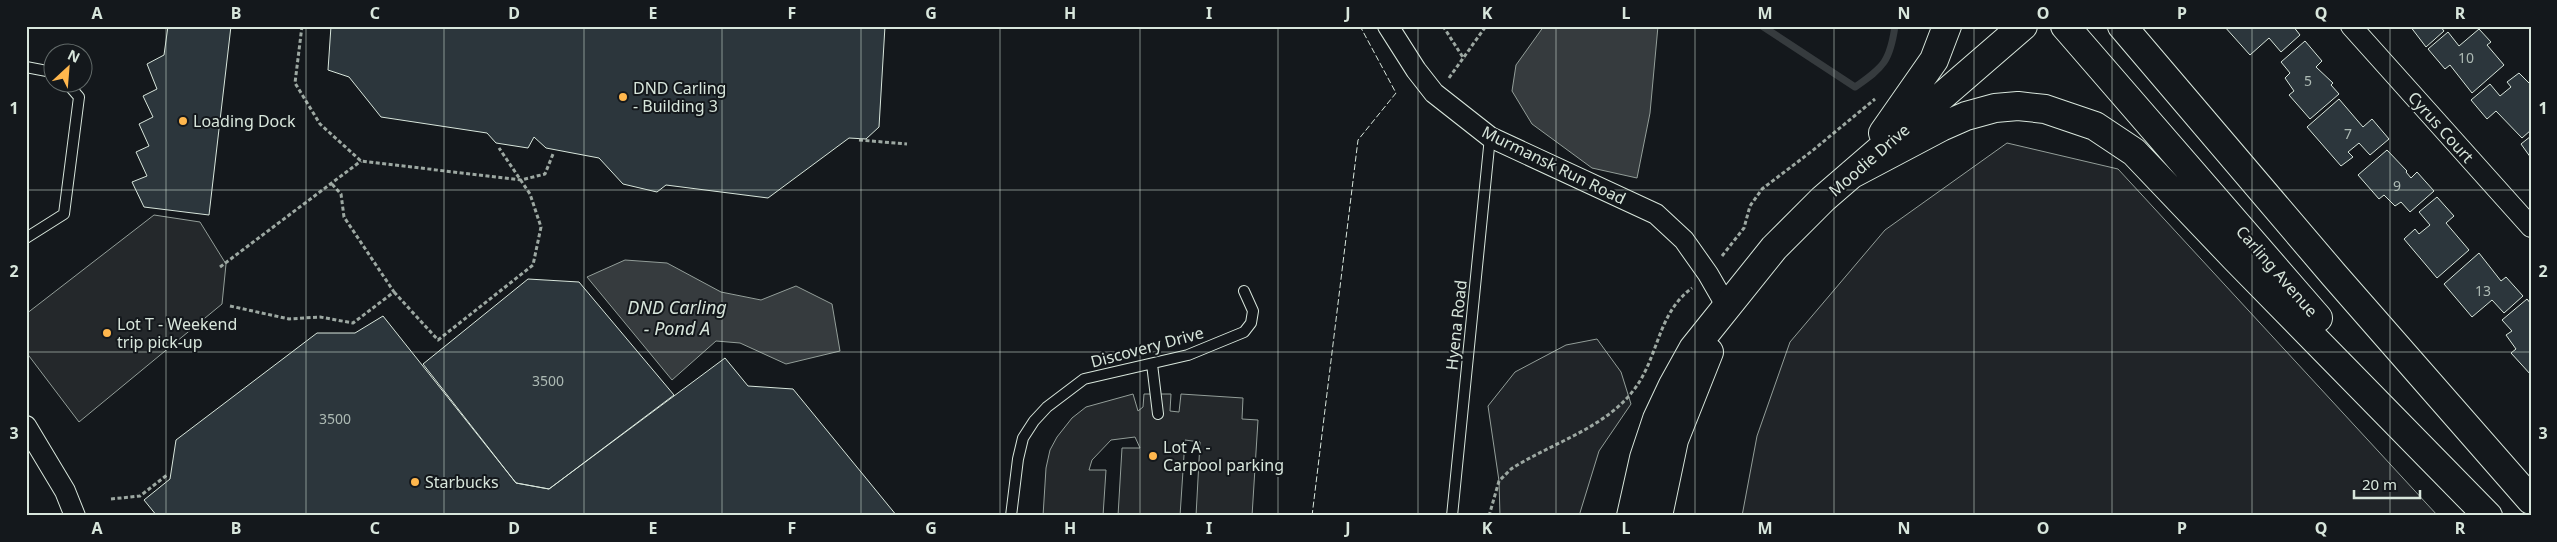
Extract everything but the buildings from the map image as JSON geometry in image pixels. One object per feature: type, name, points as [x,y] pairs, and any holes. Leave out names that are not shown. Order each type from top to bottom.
[{"type":"main road","points":[[1852,174],[1900,110],[1934,60],[1947,26]]},
{"type":"main road","name":"Moodie Drive","points":[[1631,516],[1644,458],[1657,419],[1693,349],[1794,226],[2024,26]]},
{"type":"main road","name":"Carling Avenue","points":[[2066,26],[2489,516]]},
{"type":"main road","points":[[2122,26],[2321,260],[2531,500]]},
{"type":"main road","points":[[1852,174],[1966,116],[1995,108],[2018,106],[2045,109],[2095,126],[2134,152],[2489,516]]},
{"type":"main road","name":"Moodie Drive","points":[[1658,516],[1674,440],[1727,307]]},
{"type":"street","name":"Murmansk Run Road","points":[[1388,26],[1416,70],[1434,93],[1490,137],[1656,214],[1684,240],[1708,274],[1727,307]]},
{"type":"street","name":"Cyrus Court","points":[[2350,26],[2531,227]]},
{"type":"street","points":[[26,426],[64,491],[75,516]]},
{"type":"lane","points":[[26,67],[42,70]]},
{"type":"lane","points":[[26,238],[64,214],[79,97],[75,92]]},
{"type":"lane","name":"Hyena Road","points":[[1452,516],[1490,137]]},
{"type":"lane","name":"Discovery Drive","points":[[1011,516],[1018,460],[1023,438],[1047,407],[1084,379],[1109,371],[1152,364],[1188,355],[1244,332],[1251,323],[1253,311],[1244,291]]},
{"type":"lane","points":[[1152,364],[1158,414]]},
{"type":"path","points":[[302,26],[295,83],[320,124],[361,162],[521,180],[545,174],[553,154]]},
{"type":"path","points":[[1442,26],[1464,59]]},
{"type":"path","points":[[1434,93],[1464,59],[1486,26]]},
{"type":"path","points":[[1489,516],[1499,481],[1511,469],[1611,413],[1638,385],[1665,320],[1681,297],[1708,274],[1744,228],[1750,206],[1762,189],[1812,152],[1878,97]]},
{"type":"path","points":[[859,140],[907,144]]},
{"type":"path","points":[[331,183],[341,194],[344,217],[394,292],[438,340],[533,265],[541,226],[530,194],[499,148]]},
{"type":"path","points":[[220,267],[361,162]]},
{"type":"path","points":[[230,306],[289,319],[320,317],[354,324],[394,292]]},
{"type":"path","points":[[111,499],[140,496],[167,475]]},
{"type":"shaded area","points":[[2007,143],[2118,169],[2438,516],[1742,516],[1757,436],[1790,342],[1885,230]]},
{"type":"shaded area","name":"Lot T - Weekend trip pick-up","points":[[154,215],[200,222],[226,264],[222,304],[79,422],[26,352],[26,314]]},
{"type":"shaded area","points":[[1597,339],[1621,372],[1631,404],[1599,451],[1579,516],[1500,516],[1499,481],[1488,406],[1515,372],[1566,345]]},
{"type":"shaded area","name":"Lot A - Carpool parking","points":[[1133,394],[1138,411],[1143,407],[1144,394],[1171,394],[1170,411],[1179,412],[1181,394],[1243,398],[1242,419],[1258,420],[1252,516],[1196,516],[1200,442],[1185,440],[1180,516],[1118,516],[1122,448],[1140,448],[1135,437],[1111,440],[1092,460],[1089,470],[1106,470],[1103,516],[1043,516],[1046,468],[1050,450],[1057,437],[1072,418],[1086,407]]},
{"type":"water","points":[[1544,26],[1658,26],[1650,113],[1637,178],[1592,168],[1532,124],[1512,91],[1516,65]]},
{"type":"water","name":"DND Carling - Pond A","points":[[625,260],[667,263],[721,292],[761,300],[796,286],[832,304],[840,351],[786,364],[740,343],[716,341],[672,380],[587,277]]},
{"type":"waterway","points":[[1762,26],[1855,87],[1873,74],[1884,62],[1891,47],[1895,26]]},
{"type":"fence","points":[[1312,516],[1358,140],[1396,93],[1360,26]]},
{"type":"place","name":"DND Carling - Building 3","points":[[623,97]]},
{"type":"place","name":"Loading Dock","points":[[183,121]]},
{"type":"place","name":"Lot T - Weekend trip pick-up","points":[[107,333]]},
{"type":"place","name":"Lot A - Carpool parking","points":[[1153,456]]},
{"type":"place","name":"Starbucks","points":[[415,482]]}]
